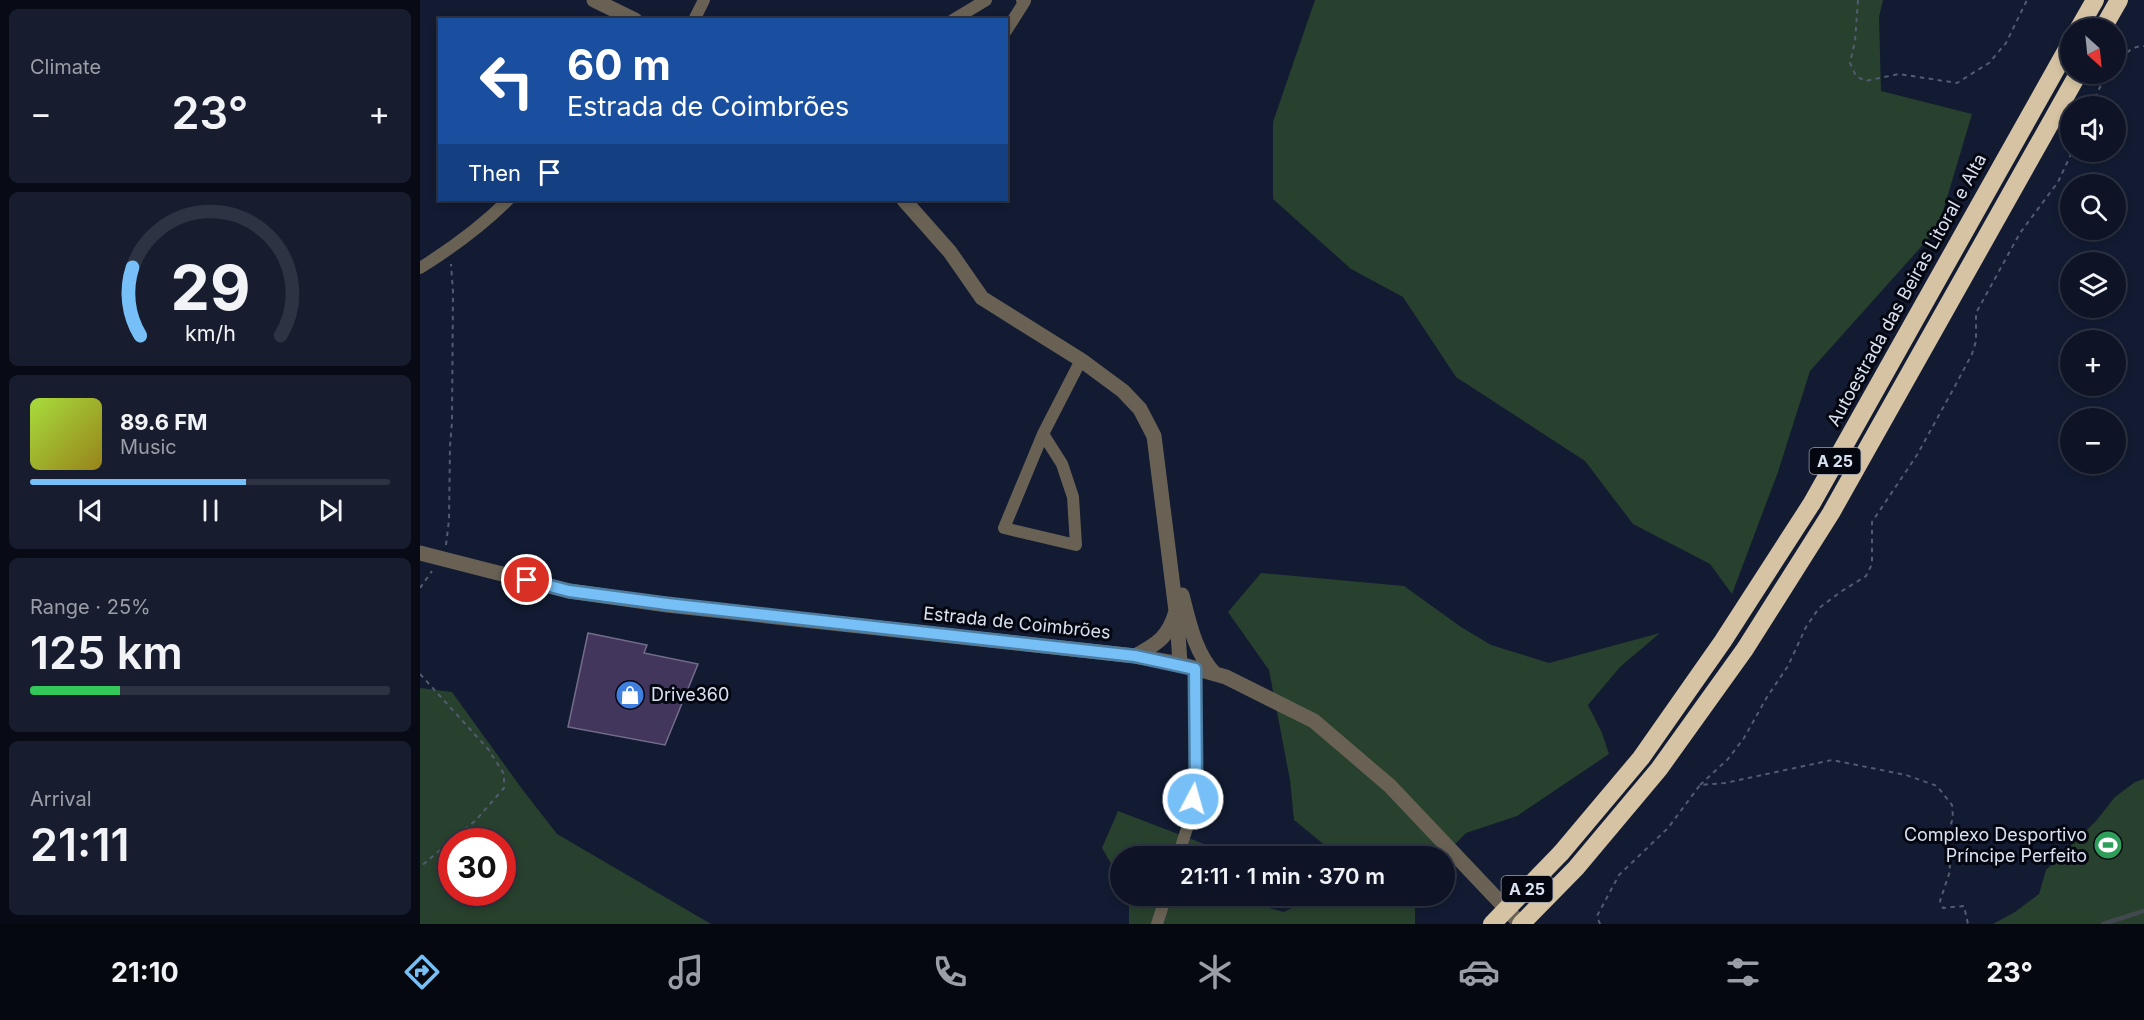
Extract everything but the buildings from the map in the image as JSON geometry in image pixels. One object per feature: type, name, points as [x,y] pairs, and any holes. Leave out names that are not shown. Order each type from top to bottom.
[{"type":"highway","points":[[2085,18],[2095,0]]},
{"type":"highway","points":[[2109,18],[2120,0]]},
{"type":"highway","name":"Autoestrada das Beiras Litoral e Alta","points":[[1492,924],[1562,853],[1641,758],[1723,641],[1812,503],[2060,62]]},
{"type":"highway","name":"A 25","points":[[1521,924],[1576,868],[1672,750],[1745,649],[1825,523],[2072,84]]},
{"type":"street","points":[[594,0],[630,18]]},
{"type":"street","points":[[695,18],[704,0]]},
{"type":"street","points":[[956,18],[986,0]]},
{"type":"street","points":[[1008,28],[1025,1],[1022,0]]},
{"type":"street","points":[[420,268],[488,221],[507,201]]},
{"type":"street","points":[[907,201],[950,252],[982,298],[1081,360],[1123,391],[1140,409],[1154,436],[1176,611],[1180,664]]},
{"type":"street","points":[[1043,434],[1062,464],[1073,497],[1076,545],[1004,528],[1043,434],[1081,360]]},
{"type":"street","points":[[1168,541],[1191,628],[1207,665],[1215,674]]},
{"type":"street","name":"Estrada de Coimbrões","points":[[420,553],[569,591],[691,607],[1135,656],[1180,664],[1226,677],[1314,721],[1390,786],[1521,924]]},
{"type":"street","points":[[1135,656],[1156,644],[1172,628],[1176,611]]},
{"type":"street","points":[[1181,846],[1190,819],[1196,780],[1195,669]]},
{"type":"street","points":[[1157,924],[1163,906]]},
{"type":"path","points":[[1858,0],[1855,41],[1850,63],[1856,76],[1865,81],[1899,74],[1957,83],[1989,63],[2006,43],[2027,0]]},
{"type":"path","points":[[2126,52],[2138,46],[2144,46]]},
{"type":"path","points":[[1600,924],[1598,916],[1619,875],[1668,828],[1700,785],[1728,759],[1744,738],[1788,666],[1806,627],[1819,608],[1866,576],[1872,564],[1872,522],[1917,455],[1972,354],[1976,341],[1976,313],[2020,233],[2058,182],[2067,162]]},
{"type":"path","points":[[420,588],[442,558],[447,541],[449,520],[453,292],[450,249]]},
{"type":"path","points":[[420,674],[488,749],[504,774],[504,788],[477,820],[420,867]]},
{"type":"path","points":[[1700,785],[1725,783],[1832,760],[1906,775],[1937,786],[1952,805],[1953,818],[1946,838],[1950,871],[1940,901],[1943,908],[1964,906],[1968,924]]},
{"type":"green space","points":[[1315,0],[1883,0],[1879,17],[1881,91],[1972,114],[1938,228],[1810,371],[1778,472],[1732,594],[1710,564],[1633,524],[1585,461],[1456,377],[1403,297],[1351,269],[1273,199],[1273,122]]},
{"type":"green space","points":[[1261,573],[1404,586],[1461,627],[1491,645],[1549,663],[1660,633],[1620,667],[1588,705],[1602,733],[1609,754],[1517,816],[1466,833],[1453,846],[1326,846],[1294,820],[1290,780],[1269,670],[1228,612]]},
{"type":"green space","points":[[420,688],[452,692],[557,834],[711,924],[420,924]]},
{"type":"green space","name":"Complexo Desportivo Príncipe Perfeito","points":[[2144,779],[2144,924],[1993,924],[2015,912],[2039,894],[2046,870],[2096,821],[2115,797],[2135,782]]},
{"type":"green space","points":[[1118,811],[1209,846],[1110,846],[1110,862],[1102,848]]},
{"type":"green space","points":[[1129,906],[1262,906],[1284,912],[1295,906],[1415,906],[1415,924],[1129,924]]},
{"type":"waterway","points":[[2103,924],[2144,911]]},
{"type":"place","name":"Drive360","points":[[630,695]]},
{"type":"place","name":"Complexo Desportivo Príncipe Perfeito","points":[[2108,845]]},
{"type":"route","points":[[527,580],[569,591],[650,602],[1135,656],[1180,664],[1195,669],[1196,780],[1193,799]]}]
